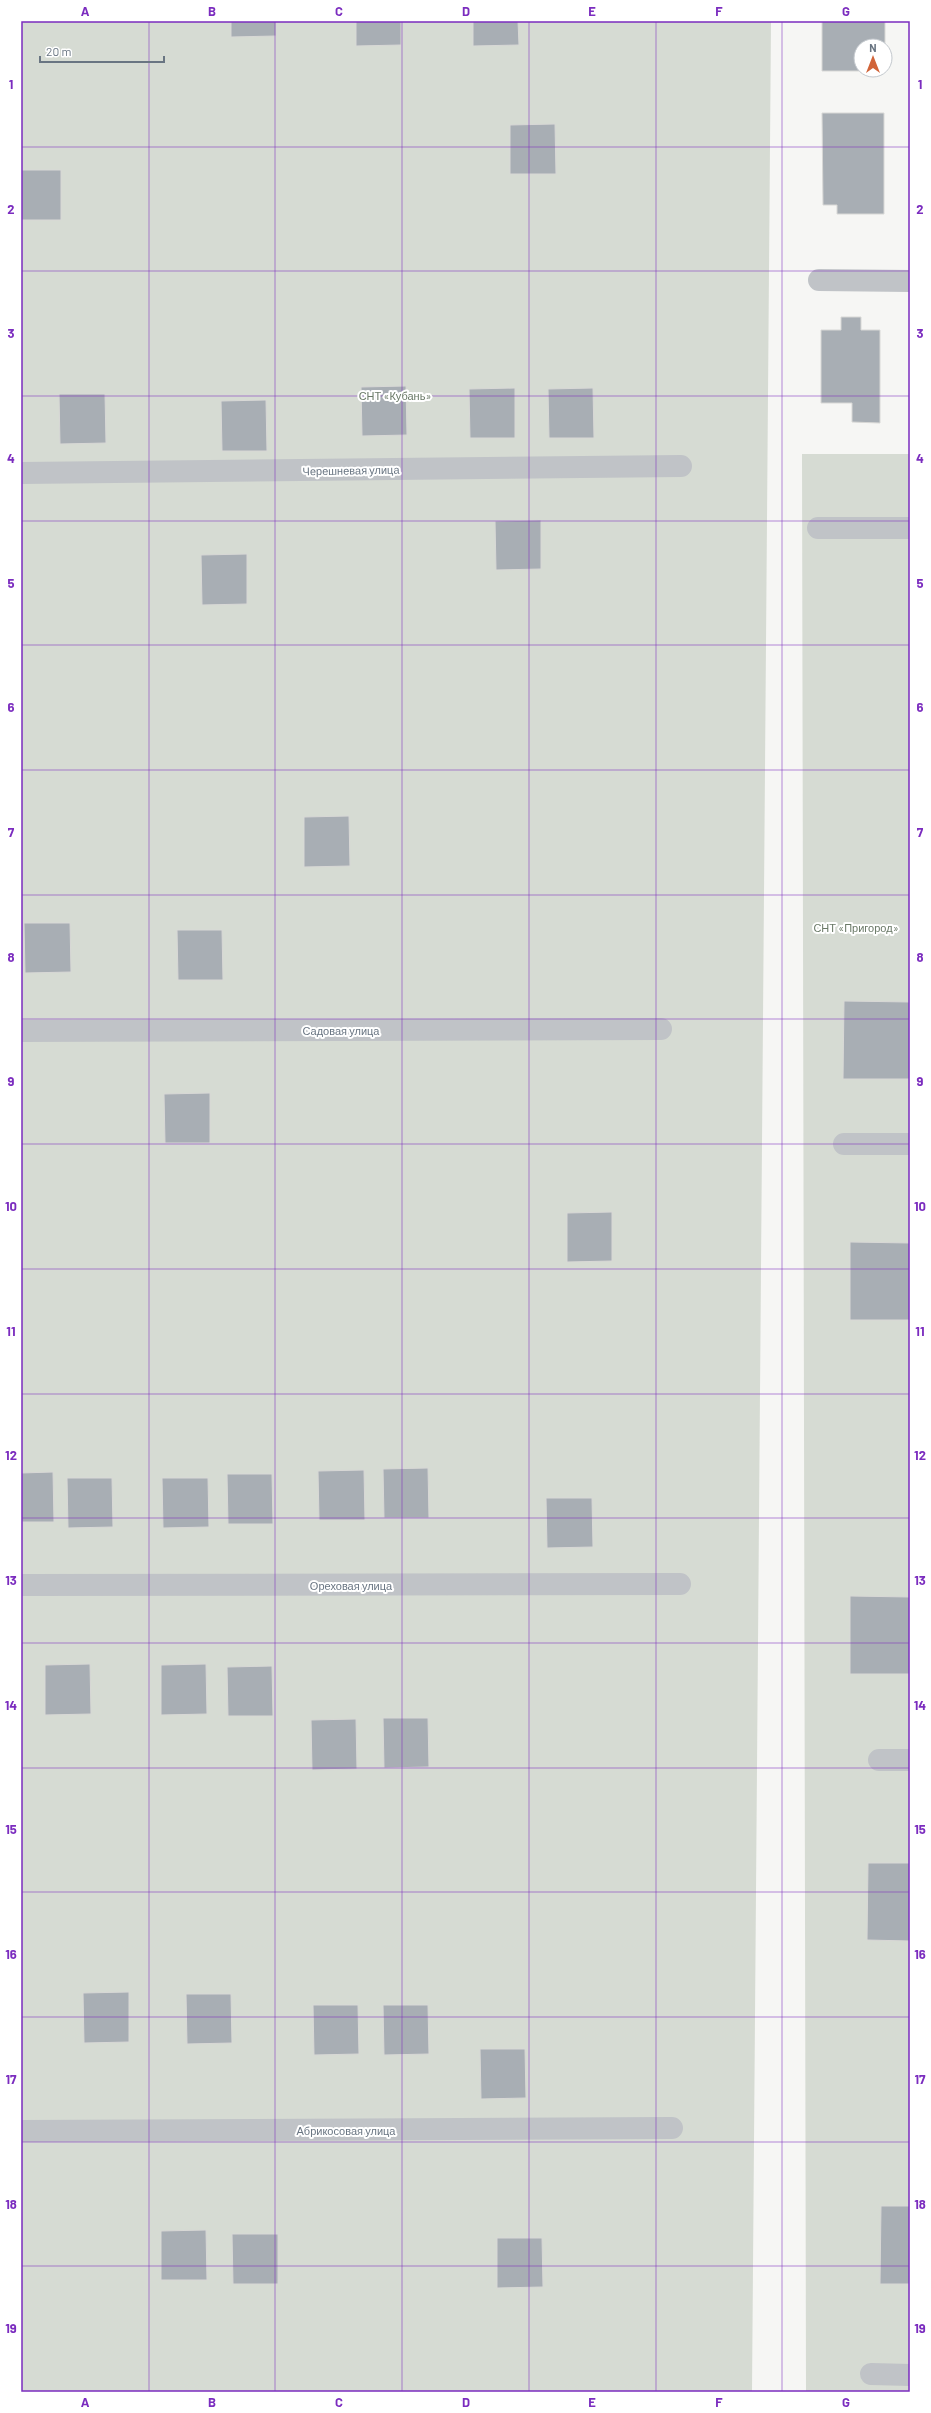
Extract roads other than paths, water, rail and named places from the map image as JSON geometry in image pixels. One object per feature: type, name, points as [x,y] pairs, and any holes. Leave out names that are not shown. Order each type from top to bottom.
[{"type":"street","points":[[819,280],[910,281]]},
{"type":"street","name":"Черешневая улица","points":[[21,473],[682,466]]},
{"type":"street","points":[[818,528],[910,528]]},
{"type":"street","name":"Садовая улица","points":[[21,1031],[661,1029]]},
{"type":"street","points":[[844,1144],[910,1144]]},
{"type":"street","name":"Ореховая улица","points":[[21,1585],[680,1584]]},
{"type":"street","points":[[879,1760],[910,1760]]},
{"type":"street","name":"Абрикосовая улица","points":[[21,2130],[672,2128]]},
{"type":"street","points":[[871,2374],[910,2375]]},
{"type":"park label","name":"СНТ «Кубань»","points":[[395,395]]},
{"type":"park label","name":"СНТ «Пригород»","points":[[856,927]]}]
